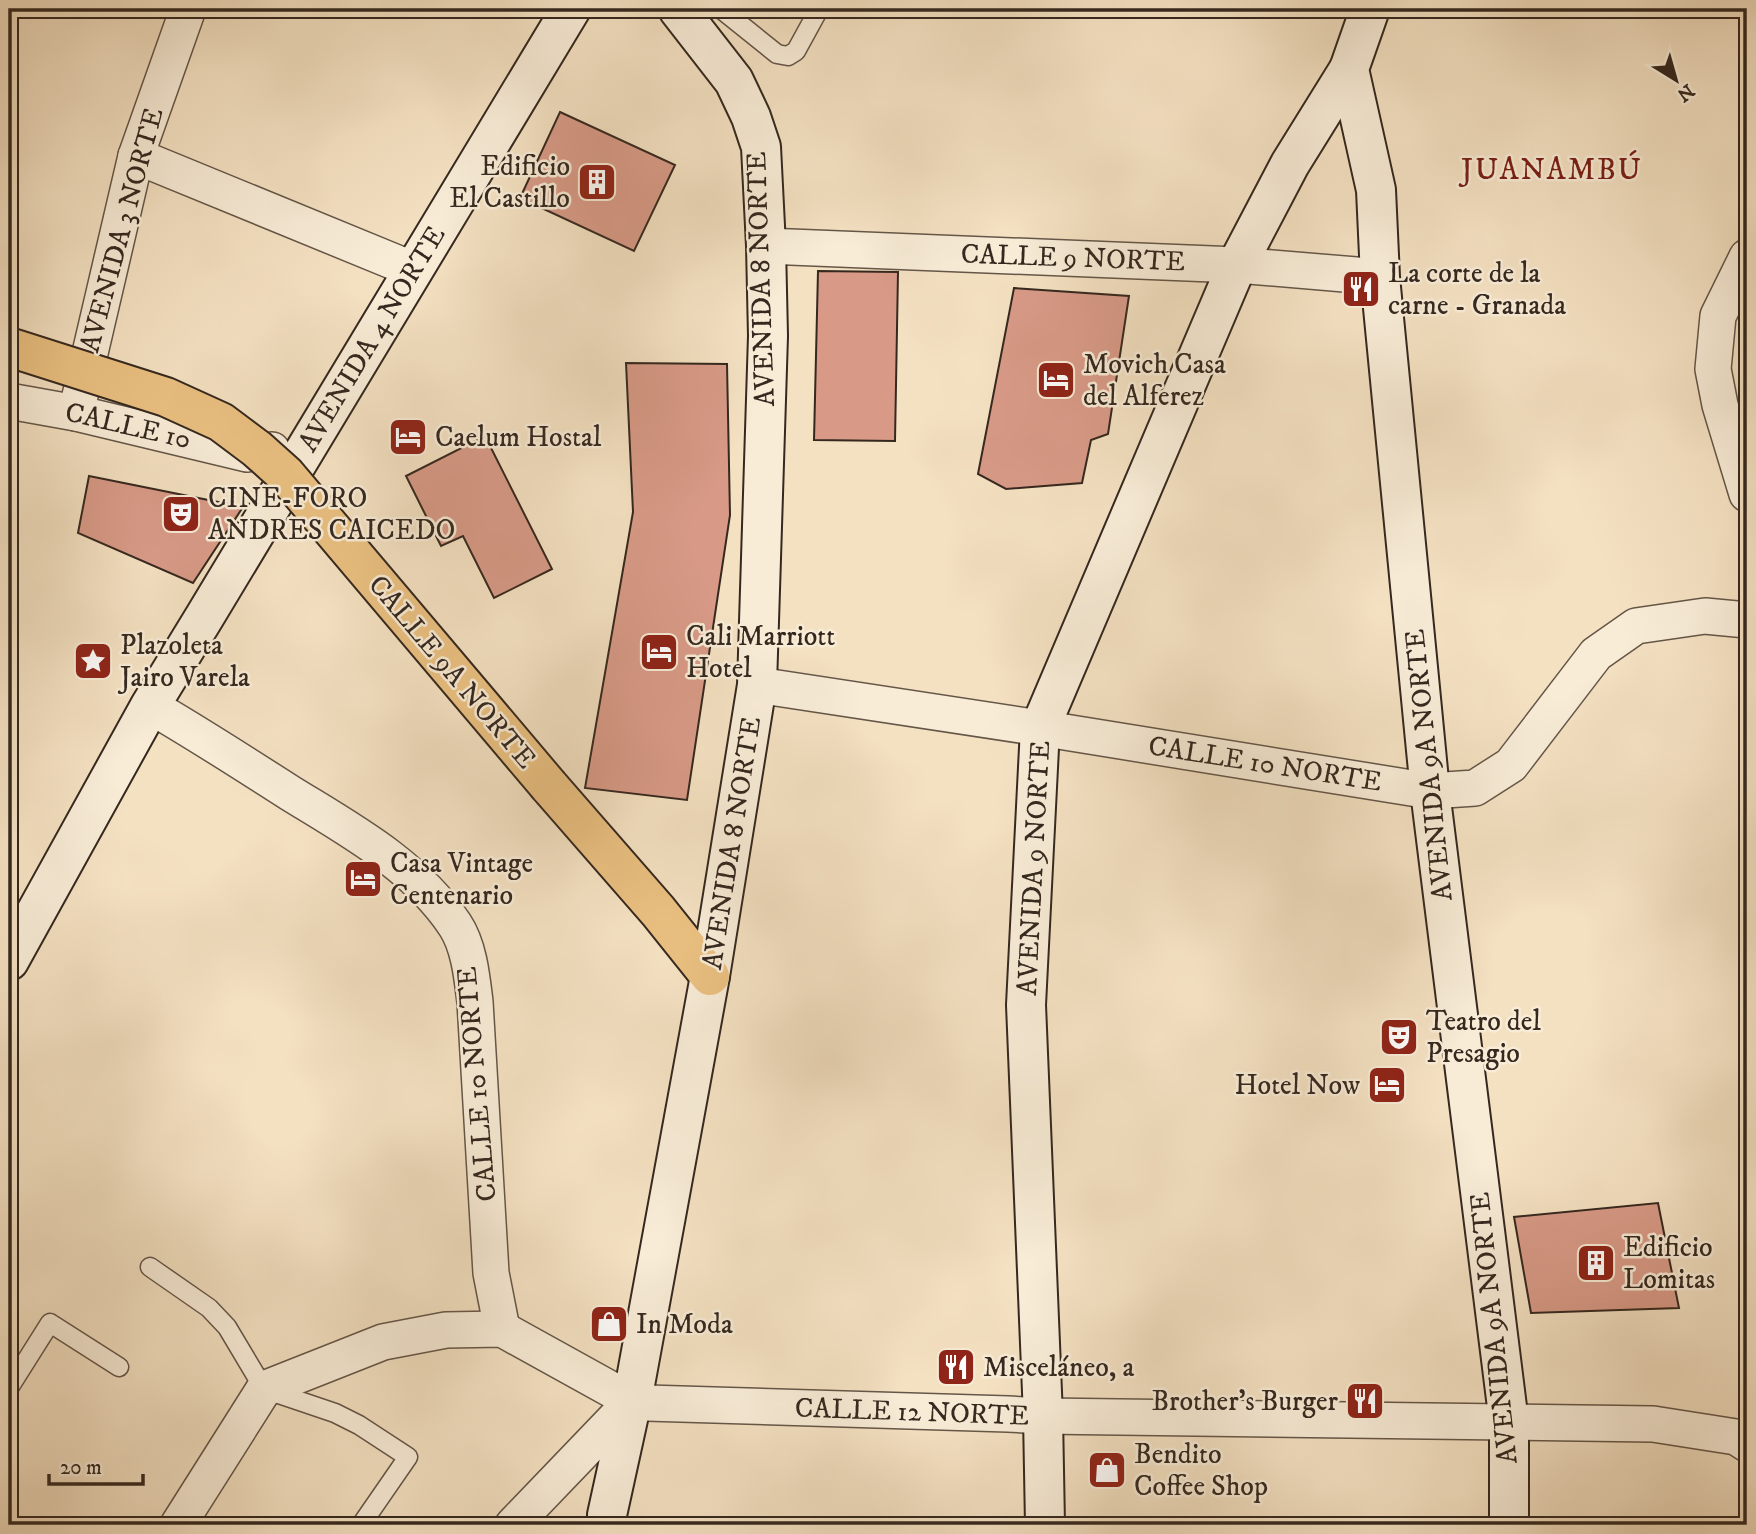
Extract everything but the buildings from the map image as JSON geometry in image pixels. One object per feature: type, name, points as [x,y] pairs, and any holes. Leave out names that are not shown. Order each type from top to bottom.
[{"type":"main road","name":"CALLE 9A NORTE","points":[[9,347],[166,397],[221,422],[286,475],[658,911],[710,976]]},
{"type":"street","name":"AVENIDA 3 NORTE","points":[[76,413],[136,156],[188,9]]},
{"type":"street","name":"AVENIDA 4 NORTE","points":[[9,961],[150,706],[571,9]]},
{"type":"street","name":"AVENIDA 8 NORTE","points":[[607,1525],[710,976],[757,685],[768,336],[761,147],[751,117],[734,81],[678,9]]},
{"type":"street","points":[[1349,69],[1370,9]]},
{"type":"street","name":"AVENIDA 9 NORTE","points":[[1045,1525],[1026,1006],[1041,728],[1237,265],[1290,164],[1349,69]]},
{"type":"street","name":"AVENIDA 9A NORTE","points":[[1349,69],[1376,190],[1380,277],[1430,791],[1509,1423],[1509,1525]]},
{"type":"street","points":[[136,156],[414,270]]},
{"type":"street","name":"CALLE 9 NORTE","points":[[766,246],[1237,265],[1380,277]]},
{"type":"street","points":[[1747,257],[1718,316],[1713,369],[1720,405],[1747,494]]},
{"type":"street","name":"CALLE 10","points":[[9,401],[76,413],[247,454],[307,446]]},
{"type":"street","points":[[247,454],[277,497]]},
{"type":"street","name":"CALLE 10 NORTE","points":[[757,685],[1430,791],[1475,788],[1511,765],[1596,654],[1636,626],[1705,616],[1747,620]]},
{"type":"street","name":"CALLE 10 NORTE","points":[[150,706],[385,854],[429,891],[457,928],[469,962],[475,1002],[491,1273],[502,1329]]},
{"type":"street","points":[[178,1525],[264,1389],[383,1342],[446,1330],[502,1329]]},
{"type":"street","name":"CALLE 12 NORTE","points":[[502,1329],[632,1401],[647,1403],[1043,1416],[1653,1424],[1736,1437],[1747,1444]]},
{"type":"street","points":[[513,1525],[632,1401]]},
{"type":"lane","points":[[709,48],[726,12],[777,54],[788,56],[796,51],[819,9]]},
{"type":"lane","points":[[150,1267],[209,1308],[227,1327],[264,1389],[335,1413],[359,1425],[408,1457],[361,1525]]},
{"type":"lane","points":[[9,1388],[50,1323],[119,1367]]},
{"type":"place","name":"Edificio El Castillo","points":[[597,182]]},
{"type":"place","name":"La corte de la carne - Granada","points":[[1361,289]]},
{"type":"place","name":"Movich Casa del Alferez","points":[[1056,380]]},
{"type":"place","name":"Caelum Hostal","points":[[408,437]]},
{"type":"place","name":"CINE-FORO ANDRES CAICEDO","points":[[181,514]]},
{"type":"place","name":"Cali Marriott Hotel","points":[[659,652]]},
{"type":"place","name":"Plazoleta Jairo Varela","points":[[93,661]]},
{"type":"place","name":"Casa Vintage Centenario","points":[[363,879]]},
{"type":"place","name":"Teatro del Presagio","points":[[1399,1037]]},
{"type":"place","name":"Hotel Now","points":[[1387,1085]]},
{"type":"place","name":"Edificio Lomitas","points":[[1596,1263]]},
{"type":"place","name":"In Moda","points":[[609,1324]]},
{"type":"place","name":"Misceláneo, a","points":[[956,1367]]},
{"type":"place","name":"Brother’s Burger","points":[[1365,1401]]},
{"type":"place","name":"Bendito Coffee Shop","points":[[1107,1470]]},
{"type":"district","name":"JUANAMBÚ","points":[[1552,170]]}]
